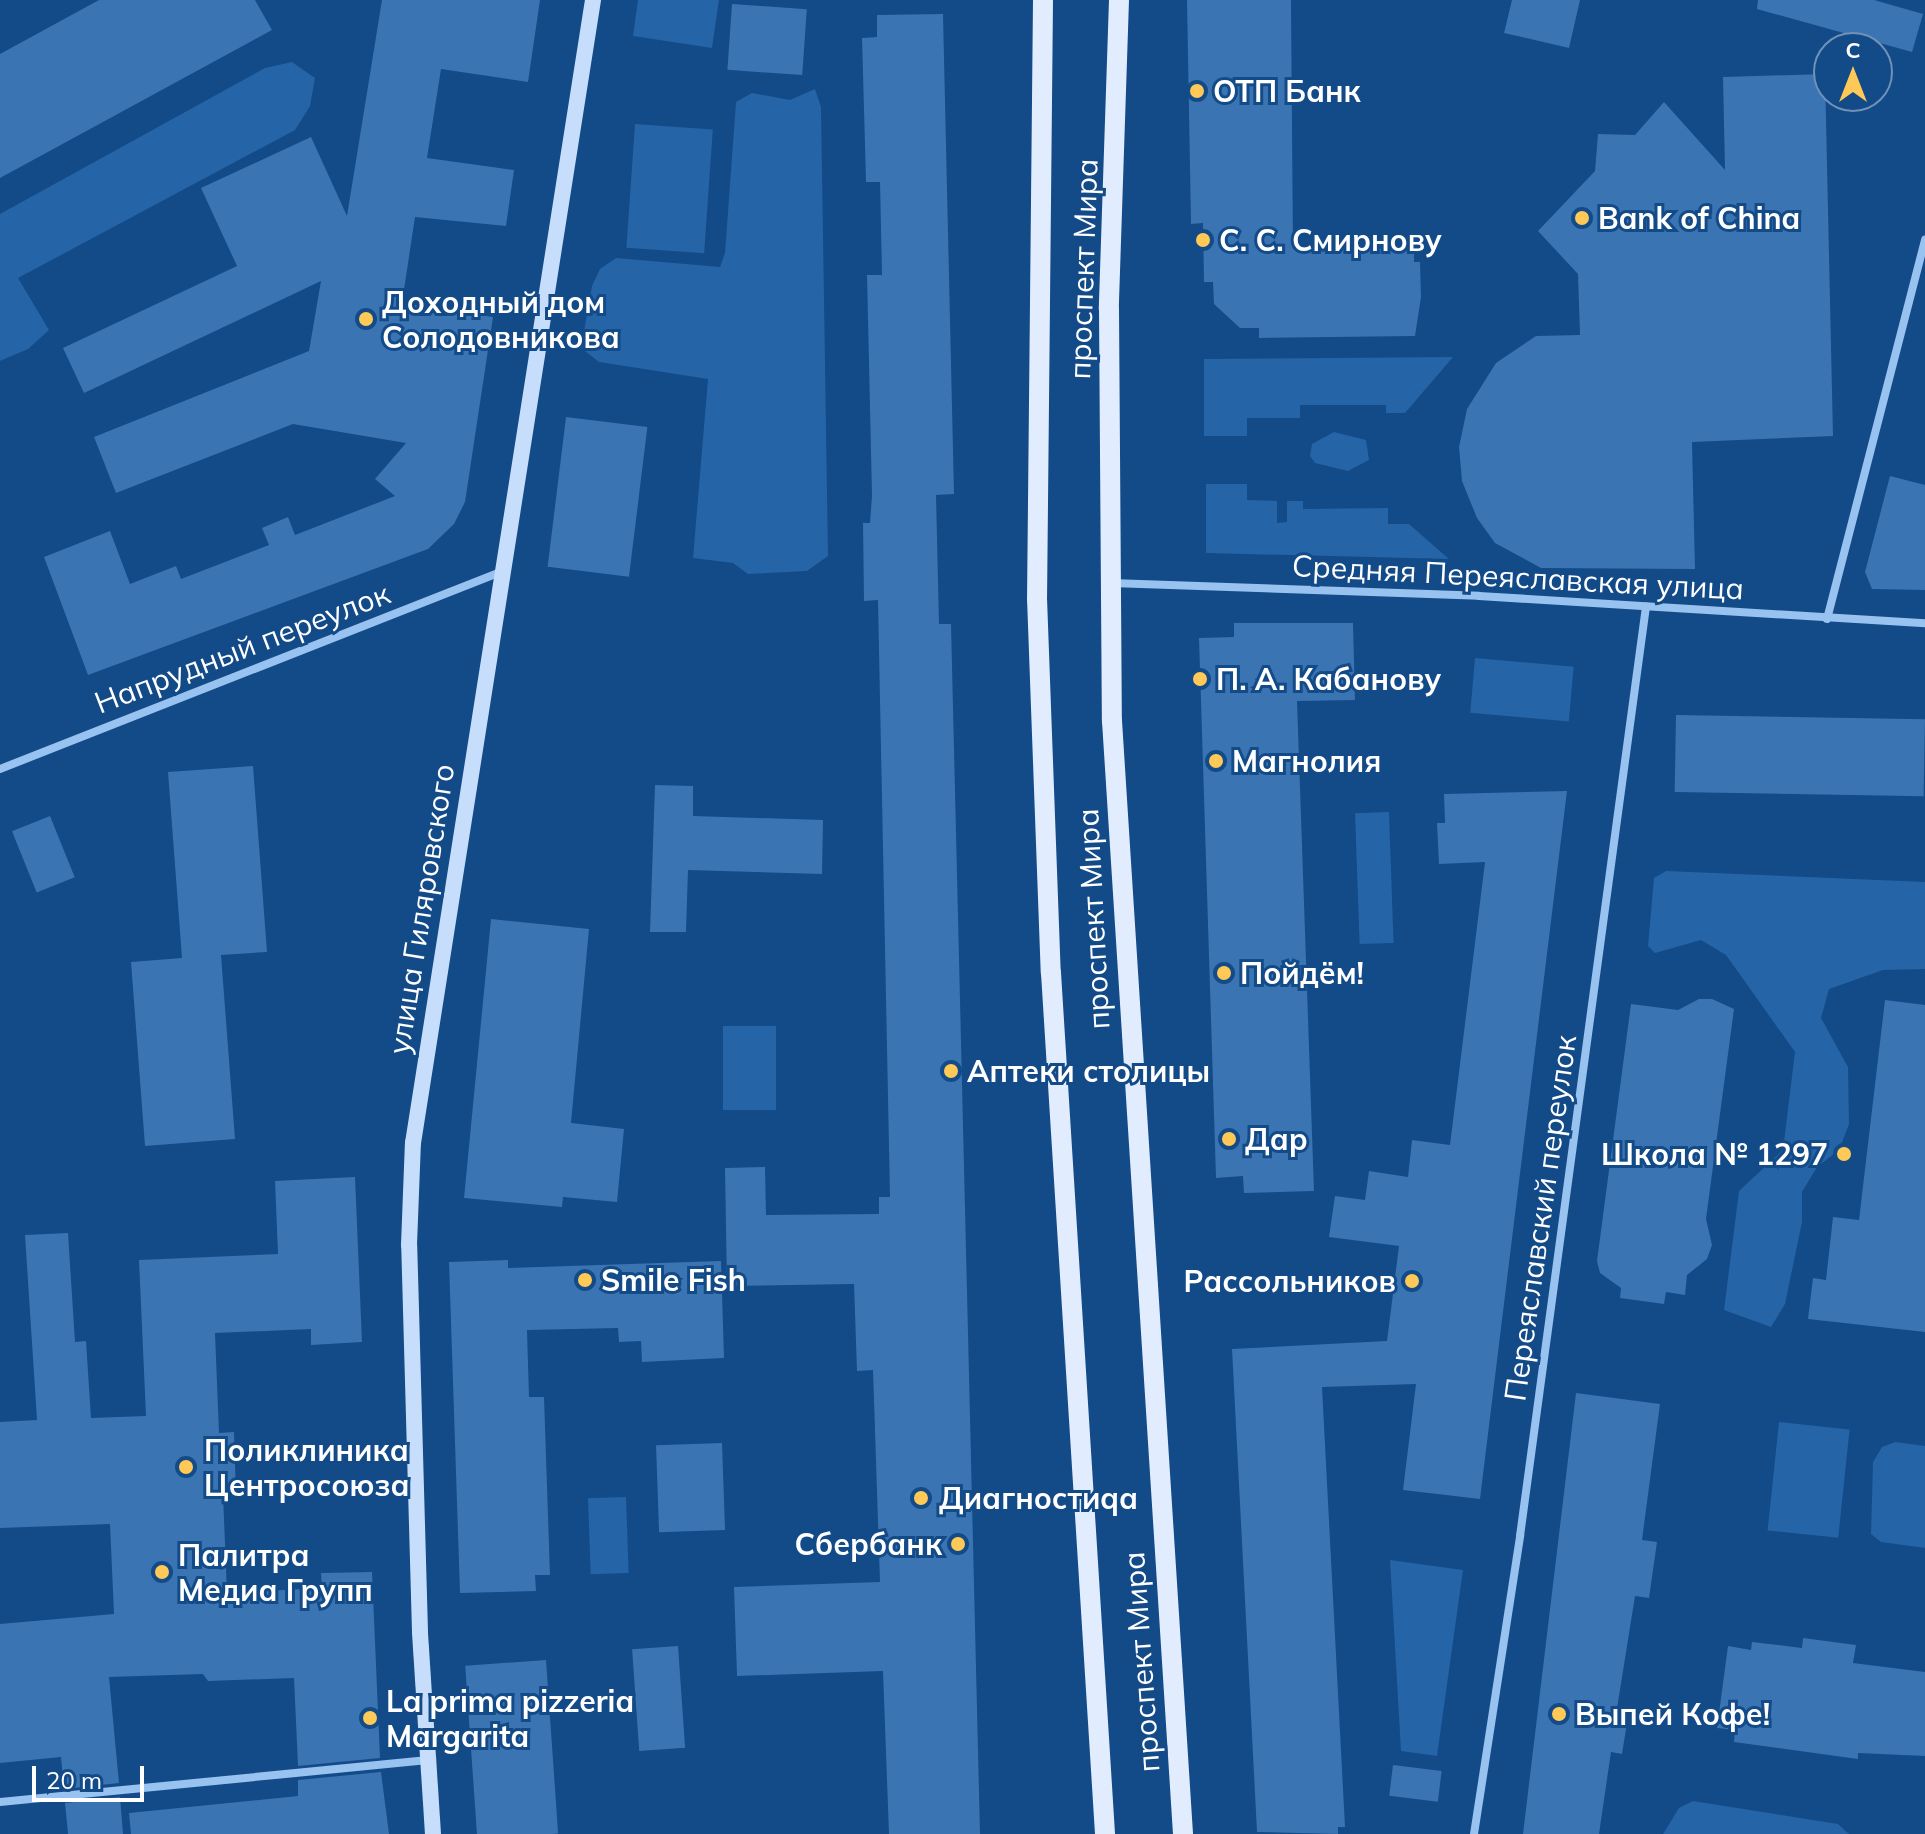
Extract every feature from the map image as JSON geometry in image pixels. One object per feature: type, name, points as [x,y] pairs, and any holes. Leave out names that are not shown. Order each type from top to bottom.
[{"type":"main road","name":"проспект Мира","points":[[1043,0],[1037,287],[1038,629],[1051,973],[1105,1834]]},
{"type":"main road","name":"проспект Мира","points":[[1119,0],[1109,309],[1109,583],[1122,922],[1183,1834]]},
{"type":"street","name":"улица Гиляровского","points":[[433,1834],[410,1192],[419,1097],[593,0]]},
{"type":"street","points":[[1827,619],[1925,239]]},
{"type":"street","name":"Напрудный переулок","points":[[0,769],[502,572]]},
{"type":"street","name":"Средняя Переяславская улица","points":[[1109,583],[1925,623]]},
{"type":"street","name":"Переяславский переулок","points":[[1474,1834],[1525,1504],[1646,607]]},
{"type":"street","points":[[0,1802],[428,1760]]},
{"type":"shaded area","points":[[638,0],[719,0],[712,48],[633,36]]},
{"type":"shaded area","points":[[292,62],[315,78],[310,106],[295,130],[18,278],[49,330],[28,349],[0,361],[0,214],[265,68]]},
{"type":"shaded area","points":[[815,89],[821,107],[828,556],[807,571],[748,574],[733,563],[693,558],[708,379],[599,362],[581,348],[592,286],[600,269],[616,258],[720,267],[725,253],[736,102],[752,93],[790,100]]},
{"type":"shaded area","points":[[635,124],[713,129],[704,253],[626,248]]},
{"type":"shaded area","points":[[1453,357],[1405,413],[1386,413],[1386,405],[1300,405],[1300,418],[1247,418],[1247,436],[1204,436],[1204,359]]},
{"type":"shaded area","points":[[1334,432],[1366,440],[1369,460],[1348,471],[1315,463],[1310,456],[1312,444]]},
{"type":"shaded area","points":[[1206,484],[1247,484],[1247,500],[1277,501],[1277,523],[1287,522],[1287,501],[1303,501],[1303,509],[1388,508],[1388,524],[1409,524],[1449,559],[1206,553]]},
{"type":"shaded area","points":[[1475,658],[1574,667],[1569,721],[1470,713]]},
{"type":"shaded area","points":[[1389,812],[1394,943],[1360,944],[1355,813]]},
{"type":"shaded area","points":[[1666,871],[1925,882],[1925,969],[1883,970],[1829,989],[1821,1018],[1848,1067],[1849,1124],[1839,1150],[1817,1167],[1802,1192],[1802,1222],[1785,1304],[1771,1327],[1724,1310],[1739,1191],[1783,1150],[1795,1052],[1726,955],[1701,940],[1655,953],[1648,946],[1654,878]]},
{"type":"shaded area","points":[[723,1026],[776,1026],[776,1110],[723,1110]]},
{"type":"shaded area","points":[[1779,1422],[1850,1429],[1838,1538],[1768,1530]]},
{"type":"shaded area","points":[[1895,1442],[1925,1446],[1925,1548],[1881,1542],[1871,1534],[1873,1462],[1882,1447]]},
{"type":"shaded area","points":[[626,1497],[629,1573],[591,1574],[588,1498]]},
{"type":"shaded area","points":[[1390,1560],[1463,1570],[1437,1756],[1401,1751]]},
{"type":"shaded area","points":[[1693,1801],[1838,1824],[1849,1834],[1663,1834],[1679,1808]]},
{"type":"building","points":[[99,0],[255,0],[272,30],[0,178],[0,54]]},
{"type":"building","name":"Доходный дом Солодовникова","points":[[382,0],[540,0],[528,82],[441,69],[427,158],[514,170],[506,226],[415,217],[402,303],[493,317],[465,502],[454,524],[428,549],[88,675],[44,557],[110,531],[130,584],[176,566],[181,579],[269,545],[262,528],[288,517],[295,535],[395,496],[375,479],[406,443],[293,424],[116,493],[94,437],[309,351],[321,281],[84,393],[63,348],[237,266],[201,188],[311,137],[347,216]]},
{"type":"building","points":[[1187,0],[1291,0],[1293,249],[1414,248],[1414,262],[1420,262],[1421,297],[1415,336],[1259,338],[1259,328],[1240,328],[1214,304],[1213,282],[1204,282],[1203,223],[1191,224]]},
{"type":"building","points":[[1512,0],[1580,0],[1569,48],[1504,33]]},
{"type":"building","points":[[1758,0],[1874,0],[1923,14],[1912,52],[1893,47],[1893,32],[1840,32],[1757,9]]},
{"type":"building","points":[[732,4],[807,9],[802,75],[727,70]]},
{"type":"building","points":[[943,14],[954,494],[936,495],[939,624],[951,624],[980,1834],[889,1834],[883,1671],[737,1676],[734,1587],[880,1582],[873,1370],[857,1371],[854,1284],[727,1286],[725,1168],[765,1167],[766,1215],[879,1214],[879,1197],[890,1197],[878,600],[864,601],[863,523],[870,523],[872,496],[867,275],[882,275],[880,182],[866,182],[862,38],[877,37],[877,15]]},
{"type":"building","points":[[1813,74],[1813,112],[1826,112],[1833,436],[1692,442],[1695,569],[1541,568],[1495,543],[1477,518],[1462,481],[1459,447],[1467,409],[1496,363],[1536,336],[1580,335],[1578,274],[1538,231],[1595,171],[1598,134],[1635,135],[1664,102],[1725,170],[1723,77]]},
{"type":"building","points":[[566,417],[647,427],[629,577],[548,567]]},
{"type":"building","points":[[1890,476],[1925,485],[1925,590],[1872,589],[1865,572]]},
{"type":"building","points":[[1234,623],[1353,623],[1355,700],[1297,701],[1314,1191],[1244,1193],[1243,1176],[1216,1178],[1199,638],[1234,637]]},
{"type":"building","points":[[1676,715],[1925,719],[1924,796],[1675,792]]},
{"type":"building","points":[[253,766],[267,952],[221,955],[235,1139],[145,1146],[131,962],[182,958],[168,772]]},
{"type":"building","points":[[655,785],[693,786],[693,816],[823,820],[822,874],[688,870],[686,932],[650,932]]},
{"type":"building","points":[[1567,791],[1480,1499],[1403,1490],[1416,1384],[1322,1387],[1345,1827],[1338,1827],[1338,1834],[1257,1832],[1232,1349],[1387,1341],[1399,1246],[1329,1237],[1335,1196],[1365,1200],[1369,1171],[1408,1177],[1412,1140],[1450,1145],[1485,862],[1439,864],[1437,823],[1445,823],[1444,794]]},
{"type":"building","points":[[50,816],[75,877],[37,893],[12,831]]},
{"type":"building","points":[[491,919],[589,929],[571,1123],[624,1129],[617,1202],[563,1197],[562,1207],[464,1198]]},
{"type":"building","points":[[1699,999],[1712,999],[1734,1009],[1706,1219],[1712,1245],[1707,1259],[1687,1275],[1685,1295],[1666,1292],[1664,1304],[1620,1298],[1621,1288],[1600,1273],[1597,1261],[1631,1004],[1678,1010]]},
{"type":"building","points":[[1885,1000],[1925,1005],[1925,1332],[1808,1319],[1813,1278],[1826,1280],[1833,1217],[1859,1220]]},
{"type":"building","points":[[355,1177],[362,1342],[311,1345],[311,1329],[215,1333],[219,1433],[234,1432],[236,1494],[223,1494],[227,1593],[322,1588],[321,1573],[372,1572],[380,1758],[298,1766],[294,1678],[208,1681],[203,1674],[109,1677],[119,1783],[64,1789],[61,1757],[0,1763],[0,1624],[114,1614],[110,1524],[0,1528],[0,1422],[37,1420],[25,1235],[68,1233],[75,1342],[86,1341],[91,1418],[146,1416],[139,1260],[278,1254],[275,1181]]},
{"type":"building","points":[[508,1260],[508,1268],[721,1261],[724,1358],[642,1362],[641,1341],[619,1342],[618,1328],[527,1330],[529,1397],[544,1397],[550,1575],[535,1575],[536,1591],[460,1593],[449,1262]]},
{"type":"building","points":[[1576,1393],[1660,1404],[1642,1540],[1657,1542],[1649,1598],[1635,1596],[1615,1721],[1627,1723],[1622,1754],[1611,1752],[1599,1834],[1523,1834]]},
{"type":"building","points":[[722,1443],[725,1530],[659,1532],[656,1445]]},
{"type":"building","points":[[1803,1638],[1856,1645],[1853,1663],[1925,1672],[1925,1756],[1858,1753],[1858,1759],[1734,1742],[1735,1730],[1717,1728],[1728,1646],[1751,1650],[1752,1642],[1802,1648]]},
{"type":"building","points":[[678,1646],[685,1748],[639,1751],[632,1649]]},
{"type":"building","points":[[546,1660],[558,1834],[477,1834],[465,1666]]},
{"type":"building","points":[[1393,1765],[1442,1771],[1438,1802],[1389,1796]]},
{"type":"building","points":[[381,1772],[389,1834],[131,1834],[129,1813],[298,1796],[298,1780]]},
{"type":"building","points":[[120,1797],[123,1834],[68,1834],[65,1803]]},
{"type":"place","name":"ОТП Банк","points":[[1197,91]]},
{"type":"place","name":"Bank of China","points":[[1582,218]]},
{"type":"place","name":"С. С. Смирнову","points":[[1203,240]]},
{"type":"place","name":"Доходный дом Солодовникова","points":[[366,319]]},
{"type":"place","name":"П. А. Кабанову","points":[[1200,679]]},
{"type":"place","name":"Магнолия","points":[[1216,761]]},
{"type":"place","name":"Пойдём!","points":[[1224,973]]},
{"type":"place","name":"Аптеки столицы","points":[[951,1071]]},
{"type":"place","name":"Дар","points":[[1229,1139]]},
{"type":"place","name":"Школа № 1297","points":[[1844,1154]]},
{"type":"place","name":"Smile Fish","points":[[585,1280]]},
{"type":"place","name":"Рассольников","points":[[1412,1281]]},
{"type":"place","name":"Поликлиника Центросоюза","points":[[186,1467]]},
{"type":"place","name":"Диагностиqа","points":[[921,1498]]},
{"type":"place","name":"Сбербанк","points":[[958,1544]]},
{"type":"place","name":"Палитра Медиа Групп","points":[[162,1572]]},
{"type":"place","name":"Выпей Кофе!","points":[[1559,1714]]},
{"type":"place","name":"La prima pizzeria Margarita","points":[[370,1718]]}]
